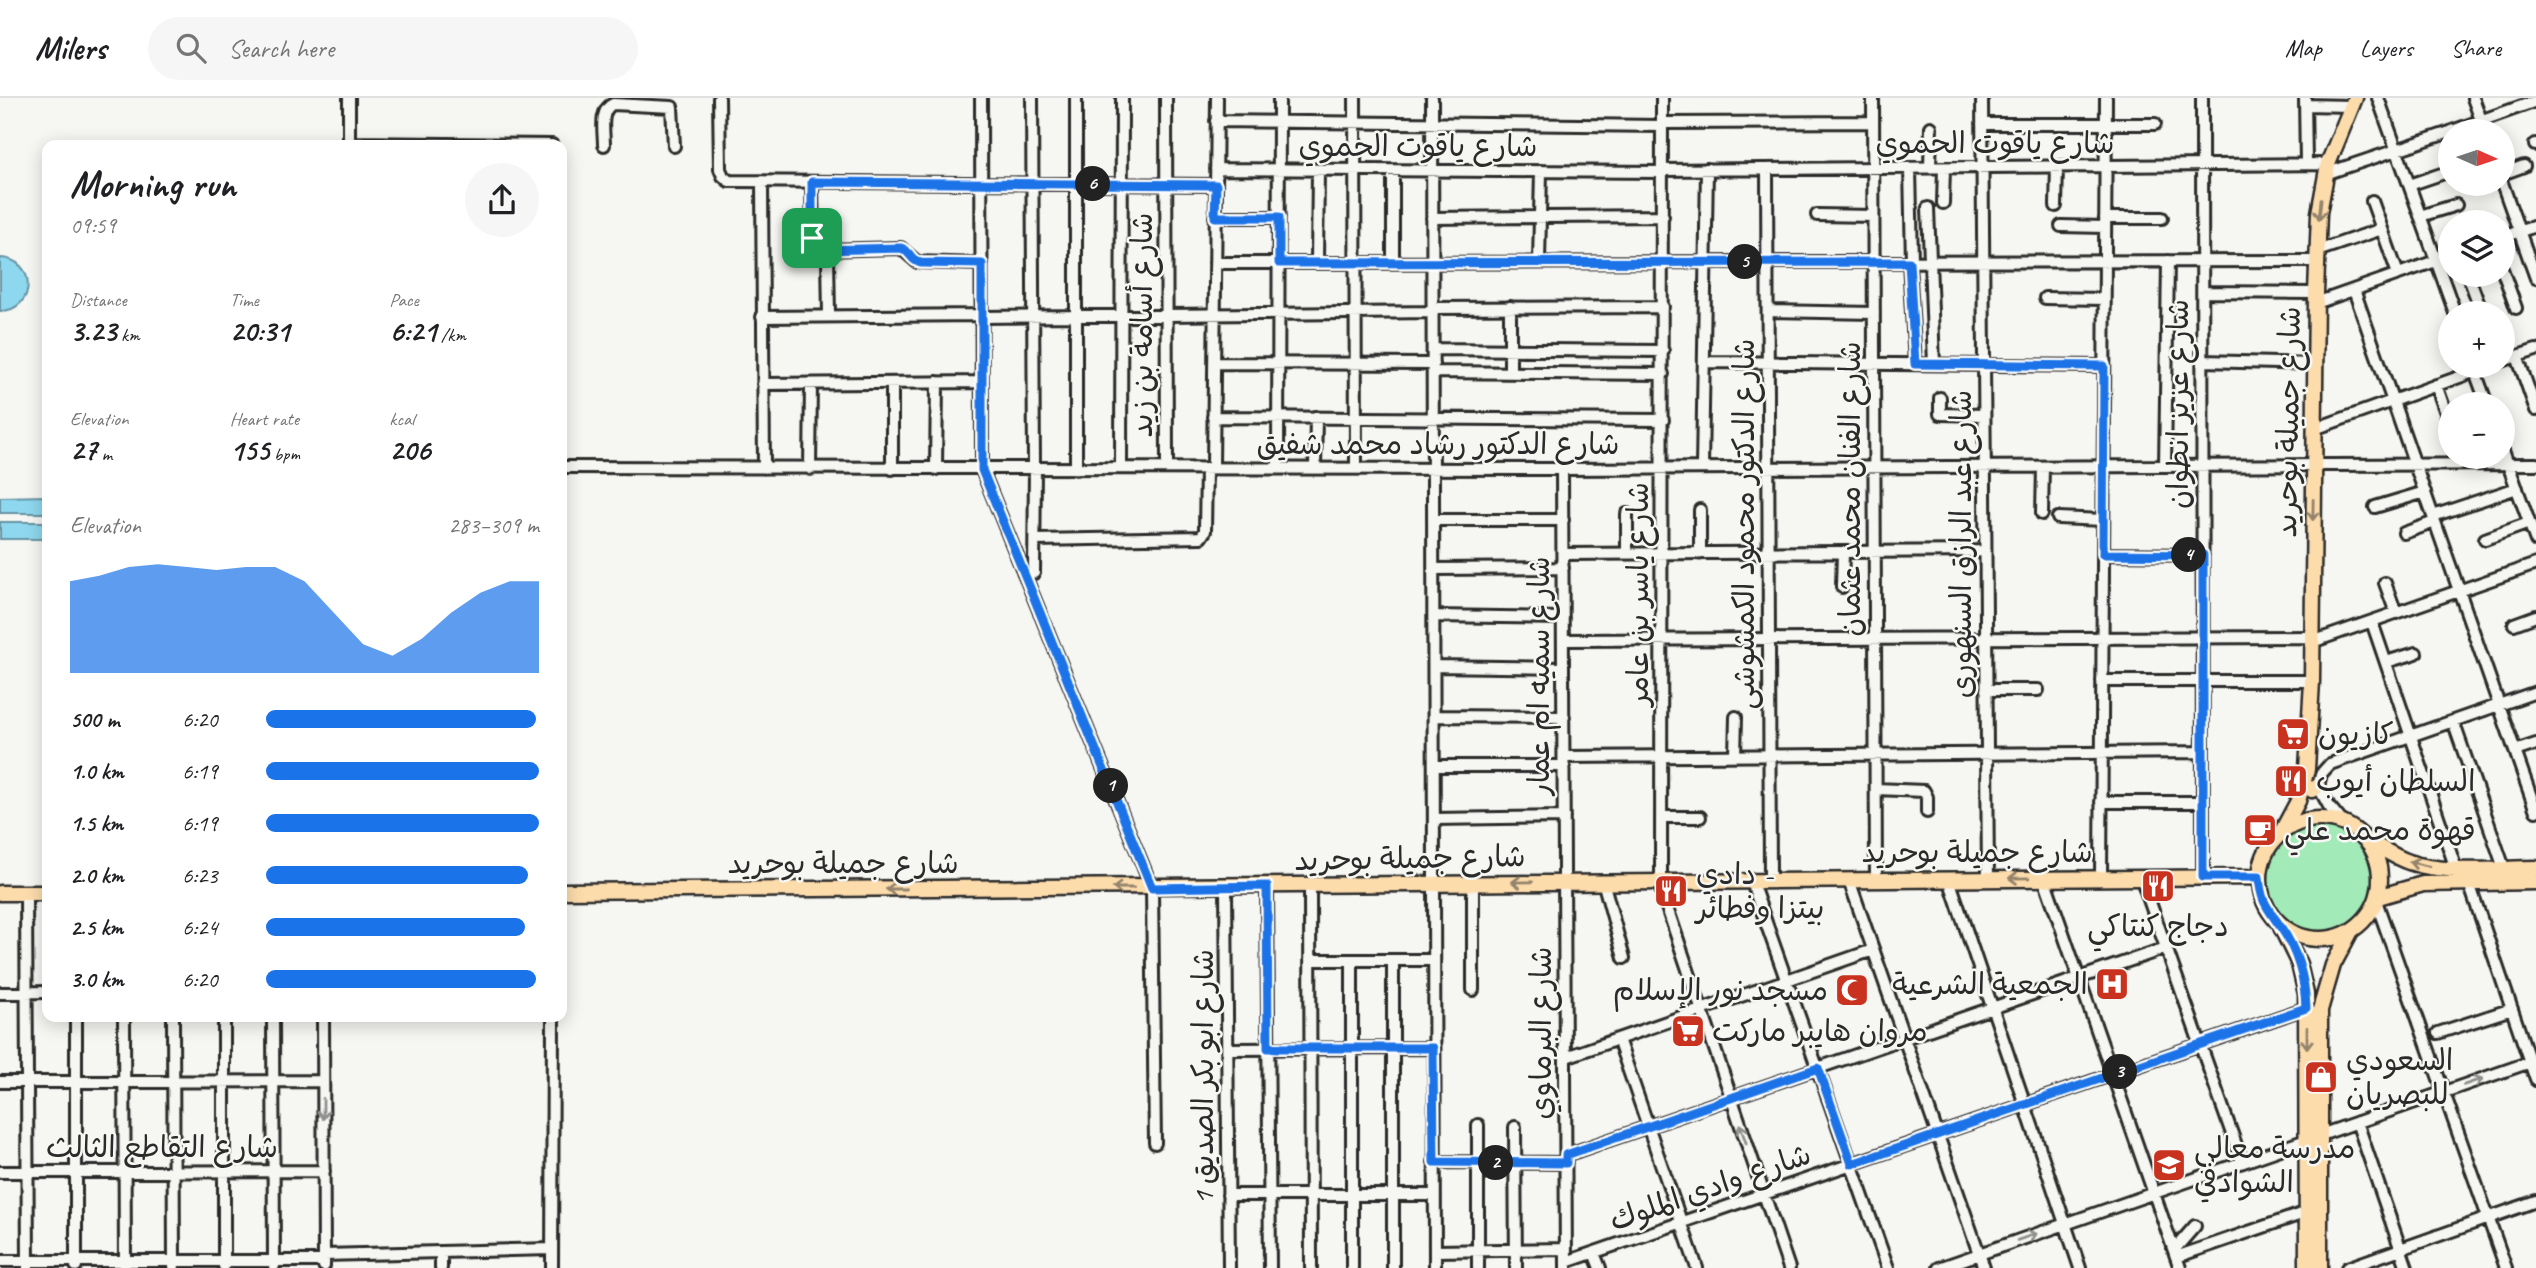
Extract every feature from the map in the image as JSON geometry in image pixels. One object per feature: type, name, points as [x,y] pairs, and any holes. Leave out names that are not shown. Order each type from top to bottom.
[{"type":"main road","name":"شارع جميلة بوحريد","points":[[2282,831],[2311,786],[2307,769],[2312,681],[2316,256],[2326,169],[2353,102]]},
{"type":"main road","points":[[2319,1268],[2306,1008],[2299,964],[2280,926],[2264,904],[2259,877],[2262,860],[2270,844],[2282,831],[2296,823],[2328,819],[2343,823],[2365,839],[2411,863],[2456,869],[2536,868]]},
{"type":"main road","points":[[2280,926],[2297,936],[2315,940],[2334,938],[2362,923],[2377,899],[2380,885],[2377,860],[2365,839]]},
{"type":"main road","name":"شارع جميلة بوحريد","points":[[567,891],[2259,877]]},
{"type":"main road","points":[[2377,899],[2423,884],[2536,882]]},
{"type":"main road","points":[[0,894],[42,893]]},
{"type":"main road","points":[[2307,1268],[2307,1212],[2320,1010],[2333,965],[2351,931]]},
{"type":"street","points":[[349,98],[349,140]]},
{"type":"street","points":[[719,98],[721,173],[729,181],[1216,185]]},
{"type":"street","points":[[981,98],[982,470],[1152,888],[1155,1143]]},
{"type":"street","points":[[1032,98],[1034,573]]},
{"type":"street","points":[[1076,98],[1076,469]]},
{"type":"street","points":[[1121,468],[1122,98]]},
{"type":"street","name":"شارع أسامة بن زيد","points":[[1166,98],[1167,468]]},
{"type":"street","points":[[1035,540],[1201,537],[1205,531],[1213,417],[1217,98]]},
{"type":"street","points":[[1278,468],[1279,98]]},
{"type":"street","points":[[1355,98],[1356,468]]},
{"type":"street","points":[[1432,98],[1435,1268]]},
{"type":"street","name":"شارع ياسر بن عامر","points":[[1662,98],[1663,554],[1660,881],[1789,1268]]},
{"type":"street","name":"شارع الفنان محمد عثمان","points":[[1872,98],[1877,880]]},
{"type":"street","name":"شارع عبد الرازق السنهورى","points":[[1982,98],[1987,879]]},
{"type":"street","points":[[2101,878],[2106,98]]},
{"type":"street","name":"شارع عزيز انطوان","points":[[2202,98],[2203,877]]},
{"type":"street","points":[[2378,98],[2451,301]]},
{"type":"street","points":[[2473,98],[2480,119]]},
{"type":"street","points":[[604,145],[604,111],[608,106],[645,101],[673,107],[674,146]]},
{"type":"street","points":[[2306,163],[2305,101],[2353,102]]},
{"type":"street","points":[[2494,119],[2520,102],[2536,101]]},
{"type":"street","points":[[1216,121],[1447,125],[1873,122]]},
{"type":"street","points":[[1982,124],[2155,124]]},
{"type":"street","points":[[1930,168],[1931,127]]},
{"type":"street","points":[[2326,169],[2438,136]]},
{"type":"street","name":"شارع ياقوت الحموي","points":[[1216,169],[1541,172],[2306,163],[2326,169]]},
{"type":"street","points":[[2515,169],[2524,166]]},
{"type":"street","points":[[2056,206],[2057,167]]},
{"type":"street","points":[[1910,168],[1915,364]]},
{"type":"street","points":[[1943,203],[1944,168]]},
{"type":"street","points":[[1702,468],[1707,169]]},
{"type":"street","name":"شارع الدكتور محمود الكمشوشى","points":[[1767,169],[1770,880]]},
{"type":"street","points":[[1317,263],[1318,170]]},
{"type":"street","points":[[1393,171],[1393,263]]},
{"type":"street","points":[[1539,262],[1541,172]]},
{"type":"street","points":[[2409,185],[2438,175]]},
{"type":"street","points":[[762,182],[764,468]]},
{"type":"street","points":[[812,182],[812,238],[815,245],[828,257],[829,316]]},
{"type":"street","points":[[2507,196],[2536,278]]},
{"type":"street","points":[[2372,201],[2398,274]]},
{"type":"street","points":[[2420,216],[2456,205]]},
{"type":"street","points":[[1928,208],[1934,364]]},
{"type":"street","points":[[1817,215],[1873,216]]},
{"type":"street","points":[[1433,218],[1663,216]]},
{"type":"street","points":[[1215,217],[1279,217]]},
{"type":"street","points":[[2061,226],[2162,218]]},
{"type":"street","points":[[2515,233],[2536,226]]},
{"type":"street","points":[[1215,263],[2202,261],[2316,256],[2382,229]]},
{"type":"street","points":[[822,250],[901,248],[907,251],[913,260],[921,263],[982,264]]},
{"type":"street","points":[[2165,466],[2168,261]]},
{"type":"street","points":[[2203,292],[2316,298],[2354,290],[2436,261]]},
{"type":"street","points":[[2508,287],[2516,308]]},
{"type":"street","points":[[2354,290],[2536,811]]},
{"type":"street","points":[[2045,298],[2104,299]]},
{"type":"street","points":[[762,317],[1214,315],[1510,307],[1663,307]]},
{"type":"street","points":[[1510,307],[1510,373]]},
{"type":"street","points":[[1768,311],[1874,313]]},
{"type":"street","points":[[1433,349],[1663,351]]},
{"type":"street","points":[[2536,350],[2516,356],[2536,410]]},
{"type":"street","points":[[2203,361],[2315,364]]},
{"type":"street","points":[[1704,362],[2104,366]]},
{"type":"street","points":[[1214,363],[1356,364],[1510,373],[1663,374]]},
{"type":"street","points":[[2314,429],[2452,378]]},
{"type":"street","points":[[936,469],[937,382]]},
{"type":"street","points":[[763,384],[982,382]]},
{"type":"street","points":[[892,383],[892,469]]},
{"type":"street","points":[[810,469],[811,384]]},
{"type":"street","points":[[2436,385],[2439,392]]},
{"type":"street","points":[[1940,398],[1940,414],[1984,415]]},
{"type":"street","points":[[1213,417],[1663,420]]},
{"type":"street","points":[[1315,468],[1316,417]]},
{"type":"street","name":"شارع الدكتور رشاد محمد شفيق","points":[[567,467],[982,470],[2438,464]]},
{"type":"street","name":"شارع الدكتور رشاد محمد شفيق","points":[[2515,464],[2536,464]]},
{"type":"street","points":[[2042,514],[2043,467]]},
{"type":"street","name":"شارع سميه ام عمار","points":[[1562,469],[1564,882]]},
{"type":"street","points":[[2510,469],[2536,541]]},
{"type":"street","points":[[2404,533],[2517,488]]},
{"type":"street","points":[[2375,507],[2425,492]]},
{"type":"street","points":[[1700,510],[1700,554]]},
{"type":"street","points":[[1627,514],[1627,554]]},
{"type":"street","points":[[2058,518],[2103,520]]},
{"type":"street","points":[[1433,520],[1563,520]]},
{"type":"street","points":[[2485,539],[2529,523]]},
{"type":"street","points":[[1563,554],[1985,551]]},
{"type":"street","points":[[1842,587],[1843,552]]},
{"type":"street","points":[[2103,554],[2203,555]]},
{"type":"street","points":[[1563,640],[2312,640],[2372,622],[2536,564]]},
{"type":"street","points":[[1434,569],[1563,568]]},
{"type":"street","points":[[2385,583],[2396,613]]},
{"type":"street","points":[[1434,616],[1563,618]]},
{"type":"street","points":[[2514,624],[2536,616]]},
{"type":"street","points":[[2372,622],[2456,869]]},
{"type":"street","points":[[2386,662],[2416,653]]},
{"type":"street","points":[[1434,666],[1563,668]]},
{"type":"street","points":[[2102,681],[2312,681]]},
{"type":"street","points":[[1986,690],[2038,690]]},
{"type":"street","points":[[2343,823],[2311,786],[2330,764],[2536,692]]},
{"type":"street","points":[[1434,716],[1564,717]]},
{"type":"street","points":[[1735,717],[1735,755]]},
{"type":"street","points":[[2453,721],[2504,868]]},
{"type":"street","points":[[2515,751],[2536,744]]},
{"type":"street","points":[[1434,766],[1662,755],[2203,752]]},
{"type":"street","points":[[1876,789],[1924,791],[1927,797],[1927,812]]},
{"type":"street","points":[[2101,802],[2203,802]]},
{"type":"street","points":[[1434,820],[1564,817]]},
{"type":"street","points":[[1662,817],[1700,817]]},
{"type":"street","points":[[2141,877],[2242,1162]]},
{"type":"street","points":[[2044,878],[2177,1258]]},
{"type":"street","points":[[1949,879],[2080,1268]]},
{"type":"street","points":[[1751,880],[1888,1268]]},
{"type":"street","points":[[1849,880],[1984,1268]]},
{"type":"street","points":[[1603,881],[1624,958]]},
{"type":"street","name":"شارع البرماوي","points":[[1564,882],[1566,1265]]},
{"type":"street","points":[[1473,883],[1473,990]]},
{"type":"street","points":[[2469,883],[2512,1009],[2533,1061],[2536,1080]]},
{"type":"street","points":[[1310,885],[1311,1268]]},
{"type":"street","name":"شارع ابو بكر الصديق 1","points":[[1226,886],[1229,1268]]},
{"type":"street","points":[[1267,886],[1269,1268]]},
{"type":"street","points":[[26,893],[28,1265]]},
{"type":"street","points":[[2377,899],[2506,1268]]},
{"type":"street","points":[[1434,1162],[1515,1163],[1566,1159],[1648,1127],[2166,948]]},
{"type":"street","points":[[1566,1057],[1873,950]]},
{"type":"street","points":[[1310,960],[1433,960]]},
{"type":"street","points":[[1352,960],[1352,1268]]},
{"type":"street","points":[[1393,960],[1393,1268]]},
{"type":"street","points":[[0,993],[42,992]]},
{"type":"street","name":"شارع وادي الملوك","points":[[1566,1265],[1594,1253],[2306,1008]]},
{"type":"street","points":[[2438,1033],[2512,1009]]},
{"type":"street","points":[[76,1022],[76,1265]]},
{"type":"street","points":[[124,1022],[125,1265]]},
{"type":"street","points":[[173,1022],[174,1265]]},
{"type":"street","points":[[224,1022],[224,1265]]},
{"type":"street","points":[[274,1022],[274,1265]]},
{"type":"street","points":[[323,1022],[324,1261]]},
{"type":"street","points":[[552,1268],[553,1022]]},
{"type":"street","points":[[1618,1039],[1697,1268]]},
{"type":"street","points":[[1227,1049],[1433,1048]]},
{"type":"street","points":[[1939,1268],[2533,1061]]},
{"type":"street","points":[[0,1082],[323,1081]]},
{"type":"street","points":[[2357,1122],[2407,1268]]},
{"type":"street","points":[[1478,1125],[1478,1268]]},
{"type":"street","points":[[1515,1127],[1516,1268]]},
{"type":"street","name":"شارع التقاطع الثالث","points":[[0,1172],[324,1171]]},
{"type":"street","points":[[1228,1195],[1434,1195]]},
{"type":"street","points":[[2347,1268],[2536,1201]]},
{"type":"street","points":[[2177,1258],[2307,1212]]},
{"type":"street","points":[[2177,1258],[2195,1226]]},
{"type":"street","points":[[0,1261],[28,1265],[274,1265],[441,1252],[552,1249]]},
{"type":"street","points":[[1435,1251],[1566,1249]]},
{"type":"street","points":[[441,1252],[441,1268]]},
{"type":"street","points":[[1594,1253],[1600,1268]]},
{"type":"green space","points":[[2319,824],[2340,828],[2357,840],[2369,857],[2373,878],[2369,899],[2357,916],[2340,928],[2319,932],[2298,928],[2281,916],[2269,899],[2265,878],[2269,857],[2281,840],[2298,828]]},
{"type":"water","points":[[0,258],[12,260],[21,266],[28,284],[21,303],[12,309],[0,311]]},
{"type":"water","points":[[42,496],[42,513],[0,513],[0,497]]},
{"type":"water","points":[[0,522],[42,522],[42,539],[0,539]]},
{"type":"place","name":"كازيون","points":[[2293,734]]},
{"type":"place","name":"السلطان أيوب","points":[[2291,781]]},
{"type":"place","name":"قهوة محمد علي","points":[[2260,830]]},
{"type":"place","name":"دجاج كنتاكي","points":[[2158,886]]},
{"type":"place","name":"دادي - بيتزا وفطائر","points":[[1671,891]]},
{"type":"place","name":"الجمعية الشرعية","points":[[2112,984]]},
{"type":"place","name":"مسجد نور الإسلام","points":[[1852,990]]},
{"type":"place","name":"مروان هايبر ماركت","points":[[1688,1031]]},
{"type":"place","name":"السعودي للبصريان","points":[[2321,1077]]},
{"type":"place","name":"مدرسة معالي الشوادفي","points":[[2169,1165]]},
{"type":"route","points":[[812,182],[1216,185],[1215,217],[1279,217],[1279,263],[1909,262],[1915,364],[2104,366],[2103,554],[2203,555],[2203,877],[2259,877],[2264,904],[2280,926],[2299,964],[2306,1008],[1852,1164],[1818,1068],[1566,1155],[1566,1163],[1434,1162],[1433,1048],[1268,1048],[1267,886],[1152,888],[982,470],[982,264],[921,263],[913,260],[905,249],[901,248],[822,250],[815,245],[812,238],[812,182]]}]
